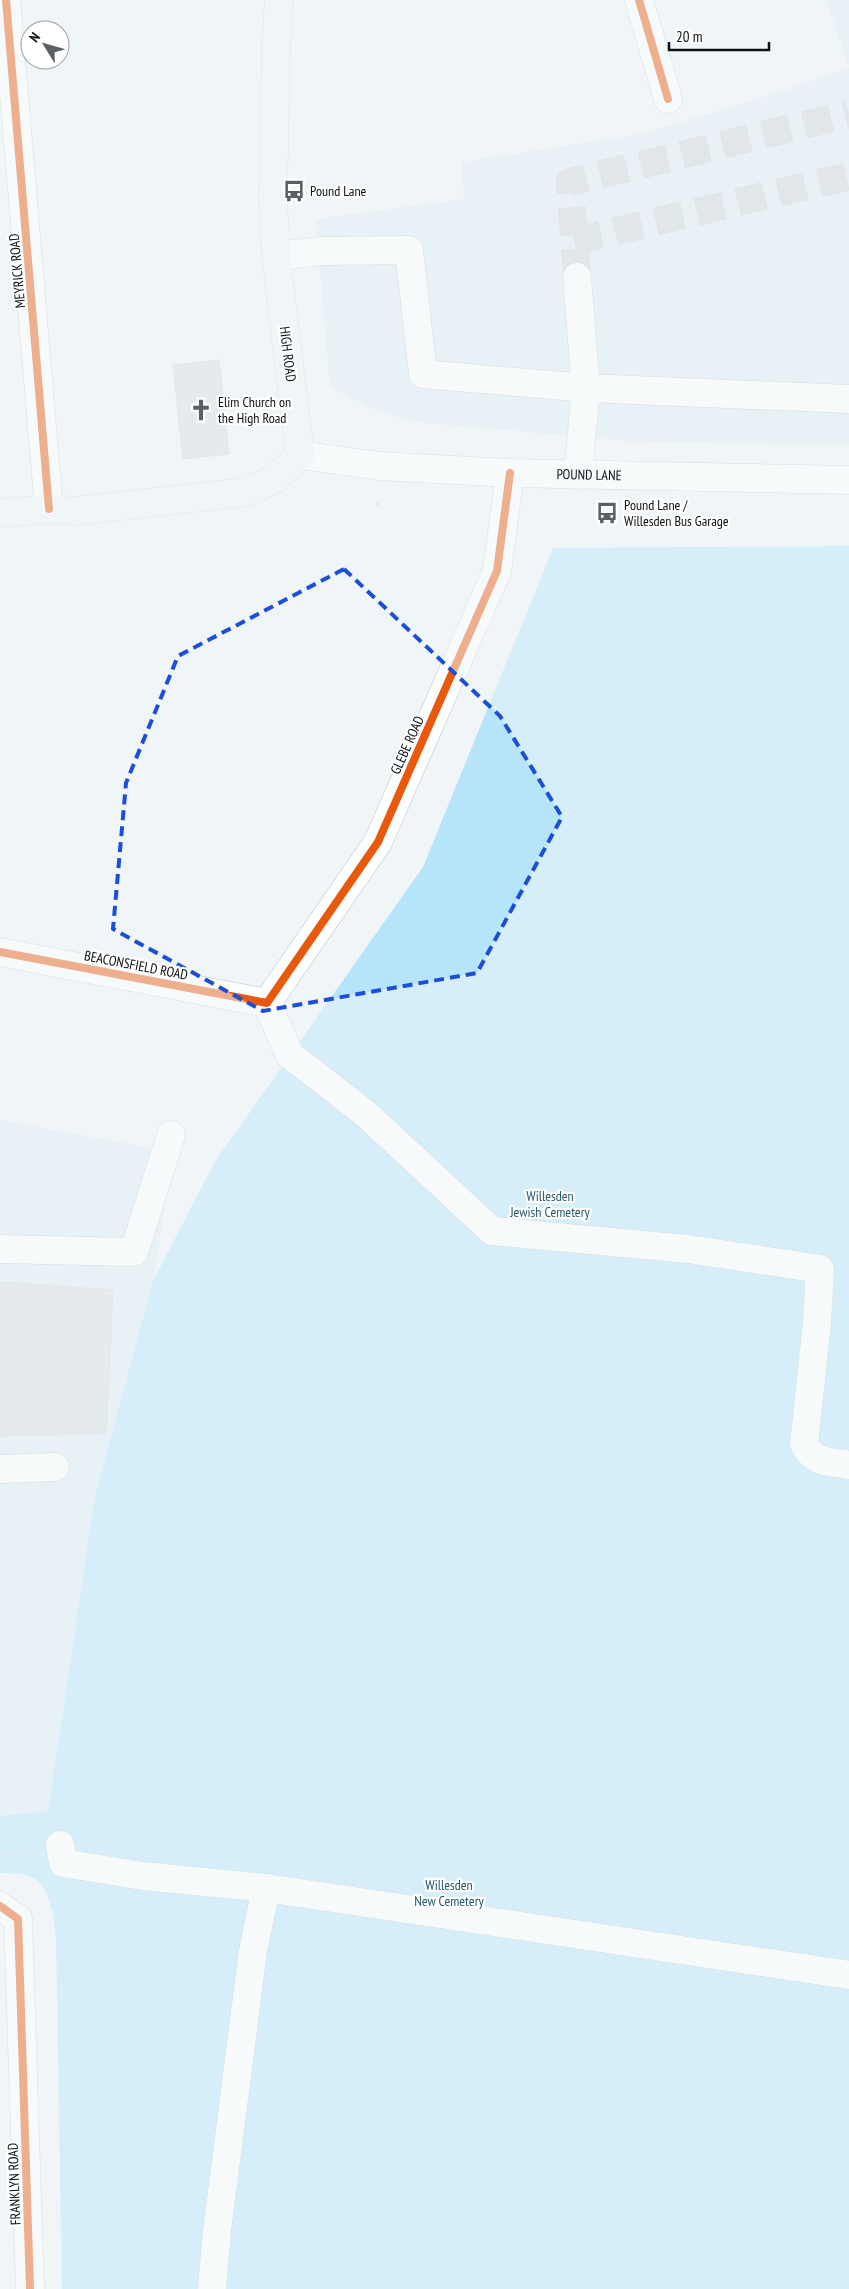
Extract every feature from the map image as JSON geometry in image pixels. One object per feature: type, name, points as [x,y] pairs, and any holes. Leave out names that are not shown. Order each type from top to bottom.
[{"type":"main road","name":"HIGH ROAD","points":[[280,0],[276,46],[274,181],[276,256],[300,455]]},
{"type":"main road","points":[[0,513],[49,509],[76,511],[246,492],[275,479],[300,455]]},
{"type":"street","name":"MEYRICK ROAD","points":[[6,0],[49,509]]},
{"type":"street","points":[[639,0],[668,99]]},
{"type":"street","points":[[276,256],[323,251],[409,250],[423,374],[586,388],[849,400]]},
{"type":"street","points":[[577,277],[586,388],[578,475]]},
{"type":"street","name":"POUND LANE","points":[[300,455],[380,466],[510,473],[849,480]]},
{"type":"street","name":"GLEBE ROAD","points":[[267,1003],[378,842],[497,571],[510,473]]},
{"type":"street","name":"BEACONSFIELD ROAD","points":[[0,952],[267,1003]]},
{"type":"street","points":[[267,1003],[290,1055],[366,1114],[492,1231],[688,1249],[820,1269],[817,1323],[804,1444],[810,1454],[819,1460],[849,1465]]},
{"type":"street","points":[[0,1249],[134,1252],[171,1135]]},
{"type":"street","points":[[0,1469],[55,1467]]},
{"type":"street","points":[[60,1845],[62,1863],[143,1876],[266,1888],[849,1975]]},
{"type":"street","points":[[212,2289],[217,2231],[253,1951],[266,1888]]},
{"type":"street","name":"FRANKLYN ROAD","points":[[0,1906],[18,1920],[30,2289]]},
{"type":"path","points":[[377,506],[378,499]]},
{"type":"highlighted area","points":[[344,569],[500,716],[562,817],[477,973],[263,1011],[113,929],[126,783],[178,656]]},
{"type":"shaded area","points":[[826,0],[849,0],[849,66]]},
{"type":"shaded area","points":[[849,68],[849,445],[629,441],[415,422],[367,407],[330,386],[316,219],[464,199],[462,162],[642,134],[777,93]]},
{"type":"shaded area","points":[[0,1120],[173,1152],[153,1281],[95,1496],[48,1811],[0,1816]]},
{"type":"green space","points":[[849,546],[849,2289],[62,2289],[56,1940],[54,1923],[48,1896],[38,1882],[24,1875],[0,1873],[0,1816],[48,1811],[95,1496],[153,1281],[214,1163],[423,867],[553,548]]},
{"type":"building","name":"Elim Church on the High Road","points":[[219,360],[229,454],[183,459],[173,365]]},
{"type":"building","points":[[0,1282],[113,1290],[106,1433],[0,1436]]},
{"type":"tunnel","points":[[577,277],[570,182],[849,114]]},
{"type":"tunnel","points":[[574,241],[849,176]]},
{"type":"cycle path","points":[[6,0],[49,509]]},
{"type":"cycle path","points":[[639,0],[668,99]]},
{"type":"cycle path","points":[[0,952],[267,1003],[378,842],[497,571],[510,473]]},
{"type":"cycle path","points":[[0,1906],[18,1919],[30,2289]]},
{"type":"place","name":"Pound Lane","points":[[294,191]]},
{"type":"place","name":"Elim Church on the High Road","points":[[201,410]]},
{"type":"place","name":"Pound Lane / Willesden Bus Garage","points":[[607,513]]},
{"type":"park label","name":"Willesden Jewish Cemetery","points":[[550,1204]]},
{"type":"park label","name":"Willesden New Cemetery","points":[[449,1894]]}]
